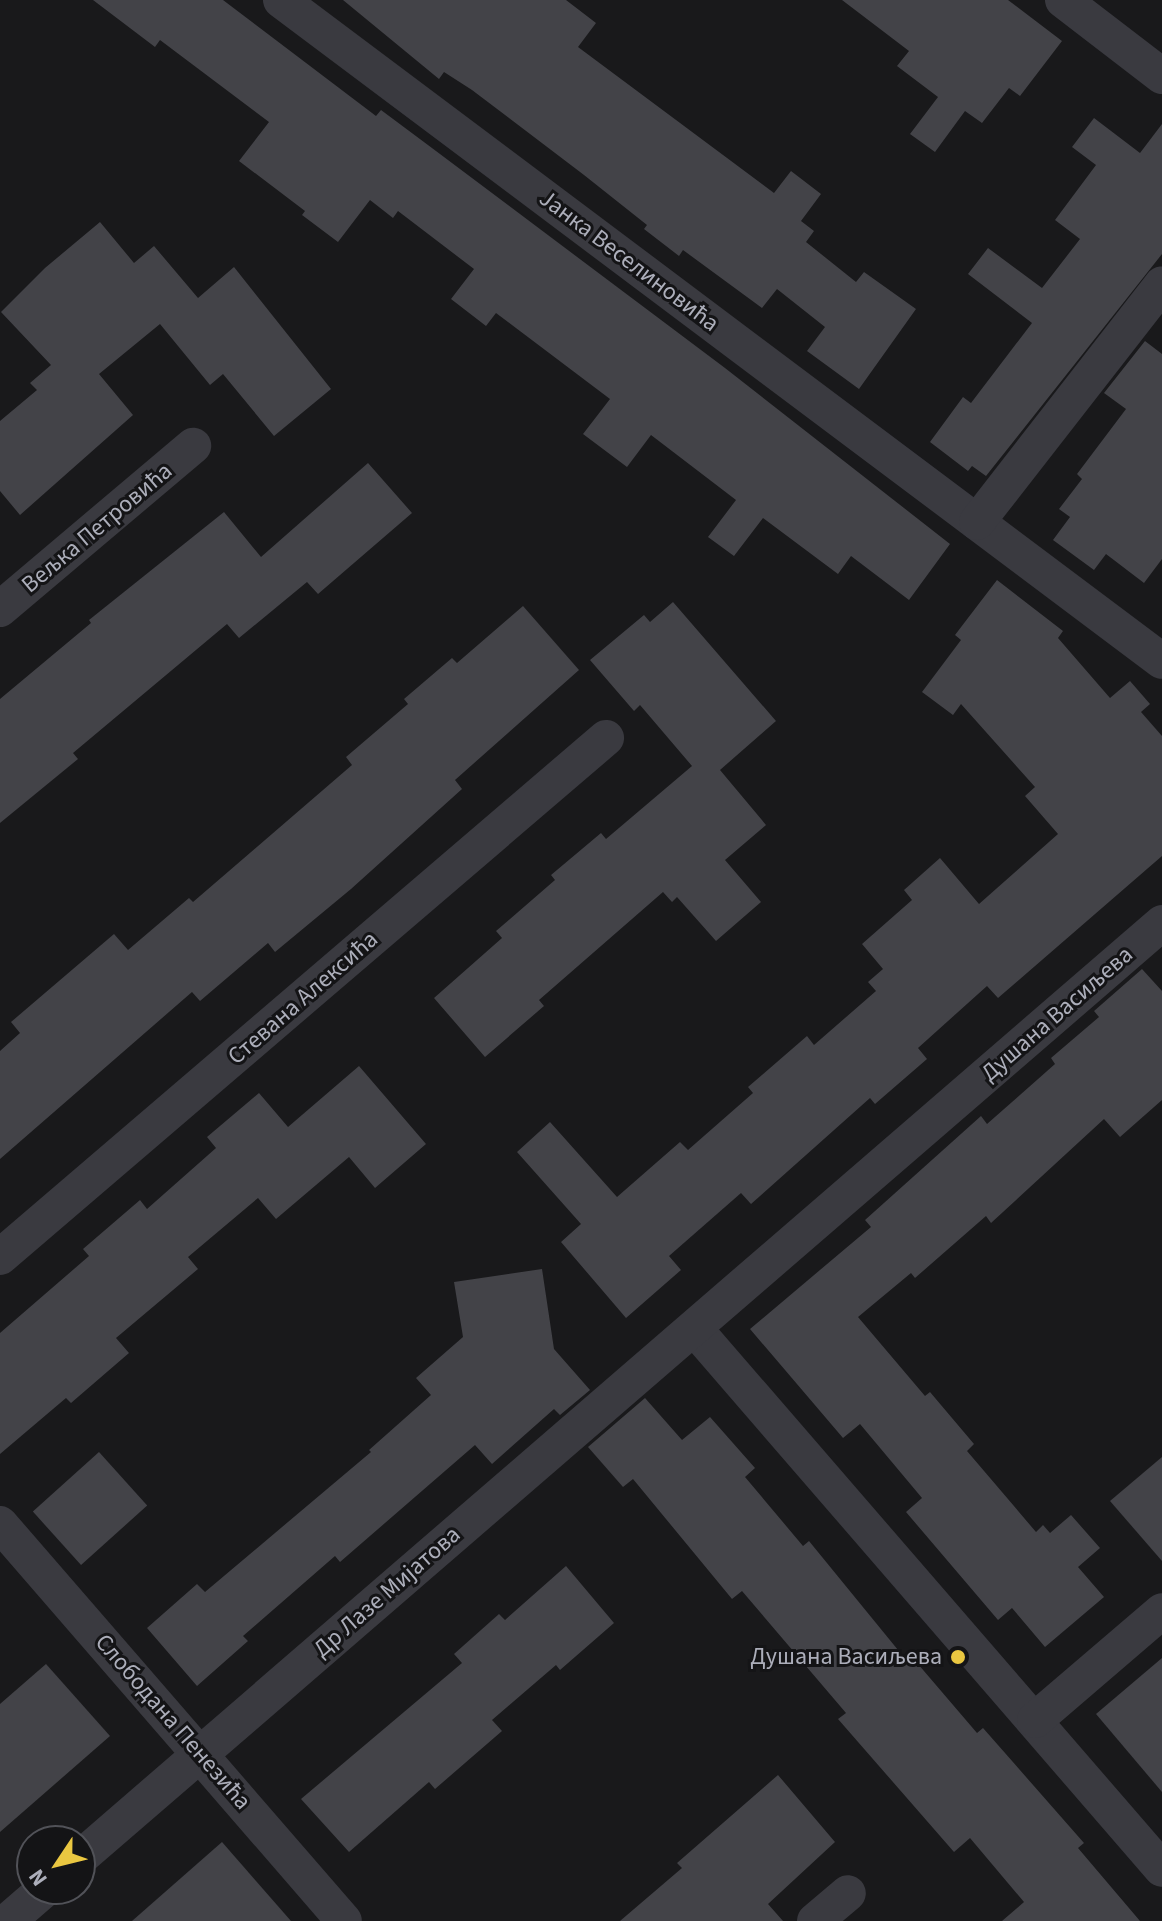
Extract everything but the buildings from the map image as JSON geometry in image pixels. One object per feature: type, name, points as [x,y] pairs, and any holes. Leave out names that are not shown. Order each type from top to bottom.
[{"type":"street","name":"Јанка Веселиновића","points":[[281,0],[1162,661]]},
{"type":"street","points":[[1063,0],[1162,76]]},
{"type":"street","points":[[977,522],[1162,284]]},
{"type":"street","name":"Вељка Петровића","points":[[0,609],[193,446]]},
{"type":"street","name":"Стевана Алексића","points":[[0,1257],[606,738]]},
{"type":"street","name":"Душана Васиљева","points":[[694,1328],[1162,923]]},
{"type":"street","points":[[694,1328],[1162,1869]]},
{"type":"street","name":"Др Лазе Мијатова","points":[[96,1844],[694,1328]]},
{"type":"street","name":"Слободана Пенезића","points":[[0,1524],[201,1752],[344,1921]]},
{"type":"street","points":[[1035,1720],[1162,1611]]},
{"type":"street","points":[[815,1921],[848,1893]]},
{"type":"street","points":[[8,1921],[26,1905]]},
{"type":"place","name":"Душана Васиљева","points":[[958,1657]]}]
